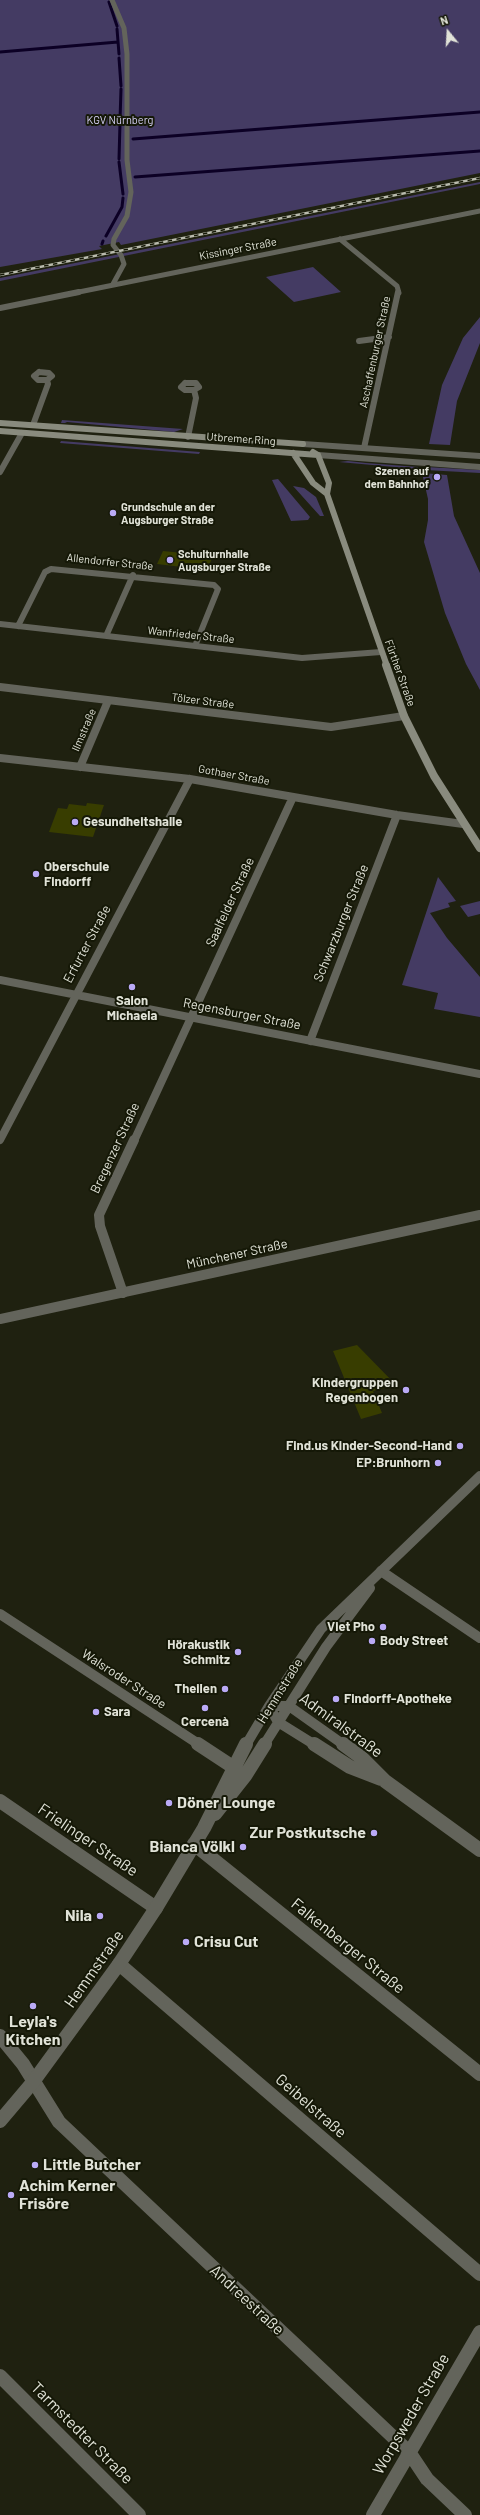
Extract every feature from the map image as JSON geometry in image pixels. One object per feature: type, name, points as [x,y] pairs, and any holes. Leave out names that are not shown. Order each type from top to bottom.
[{"type":"main road","name":"Utbremer Ring","points":[[0,423],[303,444]]},
{"type":"main road","name":"Utbremer Ring","points":[[0,431],[318,456]]},
{"type":"main road","points":[[303,444],[292,453],[313,483],[327,494]]},
{"type":"main road","name":"Fürther Straße","points":[[303,444],[318,456],[329,482],[327,494],[404,716],[434,776],[463,824],[480,848]]},
{"type":"street","points":[[112,0],[124,28],[127,54],[127,160],[131,192],[127,216],[114,239],[113,244],[121,255],[124,264],[113,284]]},
{"type":"street","name":"Kissinger Straße","points":[[0,308],[480,211]]},
{"type":"street","name":"Aschaffenburger Straße","points":[[340,239],[397,286],[399,295],[364,448]]},
{"type":"street","points":[[358,341],[389,337]]},
{"type":"street","points":[[33,425],[48,384],[47,380]]},
{"type":"street","name":"Utbremer Ring","points":[[188,437],[196,398],[194,390]]},
{"type":"street","points":[[0,472],[22,433]]},
{"type":"street","name":"Utbremer Ring","points":[[303,444],[480,456]]},
{"type":"street","name":"Utbremer Ring","points":[[318,456],[480,467]]},
{"type":"street","name":"Allendorfer Straße","points":[[18,626],[46,572],[51,569],[214,585],[218,589],[195,646]]},
{"type":"street","points":[[106,636],[133,576]]},
{"type":"street","name":"Wanfrieder Straße","points":[[0,624],[302,658],[381,652]]},
{"type":"street","name":"Tölzer Straße","points":[[0,687],[331,727],[404,716]]},
{"type":"street","name":"Ilmstraße","points":[[80,767],[108,701]]},
{"type":"street","name":"Gothaer Straße","points":[[0,758],[190,779],[397,815],[463,824]]},
{"type":"street","name":"Erfurter Straße","points":[[0,1140],[75,994],[190,779]]},
{"type":"street","name":"Saalfelder Straße","points":[[189,1017],[199,1001],[293,797]]},
{"type":"street","name":"Schwarzburger Straße","points":[[310,1041],[316,1019],[397,815]]},
{"type":"street","name":"Regensburger Straße","points":[[0,980],[480,1074]]},
{"type":"street","name":"Bregenzer Straße","points":[[123,1293],[100,1226],[99,1215],[189,1017]]},
{"type":"street","name":"Münchener Straße","points":[[0,1319],[480,1215]]},
{"type":"street","name":"Hemmstraße","points":[[204,1828],[233,1767],[269,1706],[321,1629],[479,1479]]},
{"type":"street","points":[[381,1572],[480,1638]]},
{"type":"street","name":"Hemmstraße","points":[[0,2121],[33,2082],[119,1964],[156,1908],[204,1828],[244,1776],[326,1647],[381,1572]]},
{"type":"street","name":"Walsroder Straße","points":[[0,1614],[233,1767]]},
{"type":"street","name":"Admiralstraße","points":[[385,1781],[350,1767],[278,1722],[269,1706],[289,1706],[362,1758],[385,1781],[480,1850]]},
{"type":"street","name":"Frielinger Straße","points":[[0,1801],[156,1908]]},
{"type":"street","name":"Falkenberger Straße","points":[[194,1844],[480,2074]]},
{"type":"street","name":"Geibelstraße","points":[[119,1964],[480,2274]]},
{"type":"street","name":"Andreestraße","points":[[0,2036],[6,2040],[59,2122],[409,2452],[427,2479],[465,2515]]},
{"type":"street","name":"Worpsweder Straße","points":[[373,2515],[480,2332]]},
{"type":"street","name":"Tarmstedter Straße","points":[[0,2376],[139,2515]]},
{"type":"green space","name":"KGV Nürnberg","points":[[0,0],[480,0],[480,173],[121,245],[119,242],[99,246],[102,249],[0,267]]},
{"type":"green space","points":[[480,182],[480,184],[0,281],[0,278]]},
{"type":"green space","points":[[313,267],[341,292],[294,302],[266,277]]},
{"type":"green space","points":[[480,317],[480,343],[457,401],[450,445],[429,444],[442,385],[463,338]]},
{"type":"green space","points":[[62,420],[183,429],[174,432],[67,422],[61,423]]},
{"type":"green space","points":[[61,441],[200,452],[199,454],[60,443]]},
{"type":"green space","points":[[348,461],[418,467],[417,469],[339,462]]},
{"type":"green space","points":[[426,467],[480,470],[480,473],[425,470]]},
{"type":"green space","points":[[422,473],[447,475],[454,516],[480,573],[480,690],[466,664],[445,613],[424,542],[428,520],[428,499]]},
{"type":"green space","points":[[278,479],[310,517],[308,520],[291,521],[272,480]]},
{"type":"green space","points":[[293,486],[304,488],[316,497],[324,516],[320,516]]},
{"type":"green space","points":[[438,877],[456,901],[448,903],[450,907],[430,913],[447,938],[480,977],[480,1017],[434,1009],[438,993],[402,985]]},
{"type":"green space","points":[[480,901],[480,914],[468,917],[460,906]]},
{"type":"building","name":"Schulturnhalle Augsburger Straße","points":[[163,551],[213,556],[207,570],[157,564]]},
{"type":"building","name":"Gesundheitshalle","points":[[87,803],[104,805],[93,837],[49,832],[58,808],[67,809],[69,804],[86,806]]},
{"type":"building","points":[[357,1345],[396,1385],[373,1391],[382,1413],[361,1419],[333,1351]]},
{"type":"waterway","points":[[109,2],[117,26]]},
{"type":"waterway","points":[[117,29],[119,54]]},
{"type":"waterway","points":[[0,52],[118,42]]},
{"type":"waterway","points":[[119,58],[121,86]]},
{"type":"waterway","points":[[120,120],[121,89]]},
{"type":"waterway","points":[[133,139],[480,112]]},
{"type":"waterway","points":[[119,159],[120,123]]},
{"type":"waterway","points":[[135,177],[480,151]]},
{"type":"waterway","points":[[119,162],[123,194]]},
{"type":"waterway","points":[[106,236],[122,207],[123,198]]},
{"type":"railway","points":[[0,275],[480,178]]},
{"type":"place","name":"Szenen auf dem Bahnhof","points":[[437,477]]},
{"type":"place","name":"Grundschule an der Augsburger Straße","points":[[113,513]]},
{"type":"place","name":"Schulturnhalle Augsburger Straße","points":[[170,560]]},
{"type":"place","name":"Gesundheitshalle","points":[[75,822]]},
{"type":"place","name":"Oberschule Findorff","points":[[36,874]]},
{"type":"place","name":"Salon Michaela","points":[[132,987]]},
{"type":"place","name":"Kindergruppen Regenbogen","points":[[406,1390]]},
{"type":"place","name":"Find.us Kinder-Second-Hand","points":[[460,1446]]},
{"type":"place","name":"EP:Brunhorn","points":[[438,1463]]},
{"type":"place","name":"Viet Pho","points":[[383,1627]]},
{"type":"place","name":"Body Street","points":[[372,1641]]},
{"type":"place","name":"Hörakustik Schmitz","points":[[238,1652]]},
{"type":"place","name":"Theilen","points":[[225,1689]]},
{"type":"place","name":"Findorff-Apotheke","points":[[336,1699]]},
{"type":"place","name":"Cercenà","points":[[205,1708]]},
{"type":"place","name":"Sara","points":[[96,1712]]},
{"type":"place","name":"Döner Lounge","points":[[169,1803]]},
{"type":"place","name":"Zur Postkutsche","points":[[374,1833]]},
{"type":"place","name":"Bianca Völkl","points":[[243,1847]]},
{"type":"place","name":"Nila","points":[[100,1916]]},
{"type":"place","name":"Crisu Cut","points":[[186,1942]]},
{"type":"place","name":"Leyla's Kitchen","points":[[33,2006]]},
{"type":"place","name":"Little Butcher","points":[[35,2165]]},
{"type":"place","name":"Achim Kerner Frisöre","points":[[11,2195]]}]
